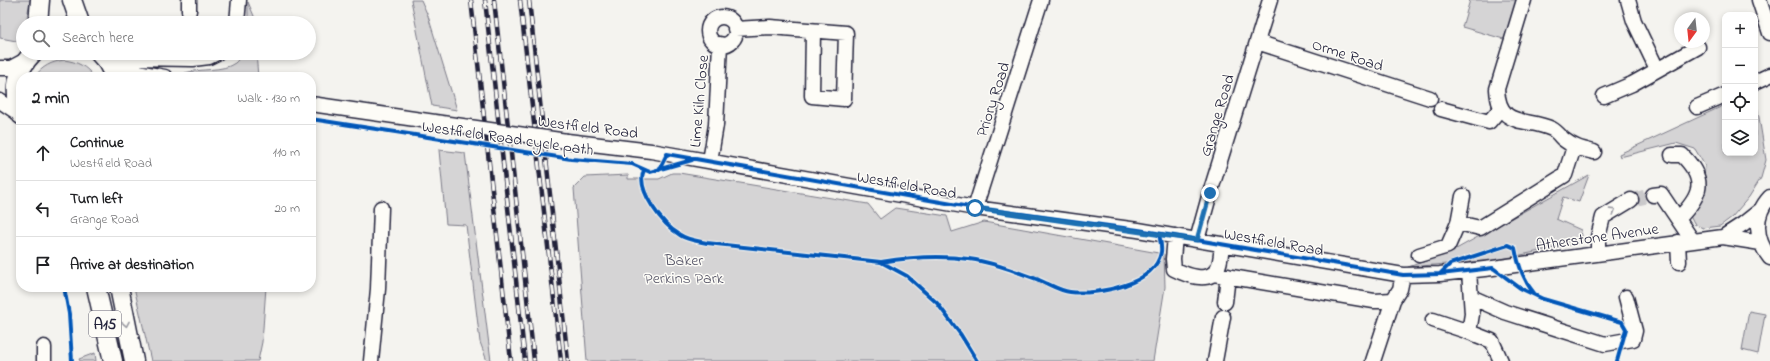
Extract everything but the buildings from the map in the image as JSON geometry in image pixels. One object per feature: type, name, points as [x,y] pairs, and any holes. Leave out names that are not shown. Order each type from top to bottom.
[{"type":"main road","points":[[39,16],[40,0]]},
{"type":"main road","points":[[72,0],[78,16]]},
{"type":"main road","points":[[20,72],[28,60]]},
{"type":"main road","points":[[16,84],[16,101]]},
{"type":"main road","name":"A15","points":[[97,292],[113,361]]},
{"type":"main road","name":"A15","points":[[121,292],[134,361]]},
{"type":"street","points":[[238,16],[239,0]]},
{"type":"street","name":"Priory Road","points":[[975,208],[1041,0]]},
{"type":"street","name":"Grange Road","points":[[1197,240],[1270,0]]},
{"type":"street","points":[[1524,0],[1497,89],[1497,100],[1504,113],[1514,120],[1553,129],[1574,147],[1594,152]]},
{"type":"street","points":[[1628,0],[1634,21],[1657,69]]},
{"type":"street","points":[[1760,0],[1770,33]]},
{"type":"street","points":[[717,18],[725,18],[732,22],[735,29],[731,40],[720,44],[715,42],[709,35],[710,23],[717,18]]},
{"type":"street","points":[[735,29],[770,27],[846,33],[844,99],[812,96],[813,31]]},
{"type":"street","name":"Orme Road","points":[[1257,42],[1430,98]]},
{"type":"street","name":"Lime Kiln Close","points":[[710,161],[716,125],[720,44]]},
{"type":"street","points":[[1604,96],[1632,84],[1696,48]]},
{"type":"street","points":[[0,68],[11,68],[25,60]]},
{"type":"street","points":[[110,64],[124,60]]},
{"type":"street","points":[[110,64],[137,72]]},
{"type":"street","points":[[1758,81],[1770,75]]},
{"type":"street","points":[[1697,107],[1722,96]]},
{"type":"street","points":[[0,101],[16,112]]},
{"type":"street","name":"Westfield Road","points":[[316,105],[567,141],[652,151],[975,208],[1175,236],[1380,271]]},
{"type":"street","points":[[1441,109],[1489,122],[1501,108]]},
{"type":"street","points":[[1458,223],[1480,228],[1565,175],[1574,147]]},
{"type":"street","points":[[1672,155],[1682,155],[1693,166],[1699,181],[1697,196],[1689,208],[1678,219]]},
{"type":"street","points":[[1653,195],[1661,194],[1692,240]]},
{"type":"street","points":[[1419,256],[1448,246],[1458,223],[1464,196]]},
{"type":"street","points":[[1770,197],[1762,209],[1758,222],[1758,236],[1770,258]]},
{"type":"street","points":[[1598,254],[1598,237],[1603,217],[1631,200]]},
{"type":"street","points":[[371,361],[378,289],[380,208]]},
{"type":"street","name":"Atherstone Avenue","points":[[1723,237],[1762,209]]},
{"type":"street","points":[[1175,236],[1173,259],[1174,269],[1186,275],[1204,277],[1214,274],[1374,301],[1393,300]]},
{"type":"street","name":"Atherstone Avenue","points":[[1380,271],[1403,275],[1440,274],[1723,237],[1761,243]]},
{"type":"street","points":[[1678,242],[1679,262]]},
{"type":"street","points":[[1214,274],[1218,268],[1222,244]]},
{"type":"street","points":[[1469,271],[1472,314],[1469,332]]},
{"type":"street","points":[[1373,361],[1393,300],[1400,289],[1403,275]]},
{"type":"street","points":[[1225,302],[1228,276]]},
{"type":"street","points":[[1471,297],[1505,312],[1605,344],[1633,339],[1635,331],[1626,297]]},
{"type":"street","points":[[1215,361],[1223,317]]},
{"type":"street","points":[[1433,320],[1492,341],[1501,361]]},
{"type":"street","points":[[44,347],[44,361]]},
{"type":"green space","points":[[0,0],[30,0],[27,16],[16,16],[16,41],[0,38]]},
{"type":"green space","points":[[411,0],[421,0],[428,16],[457,110],[432,106]]},
{"type":"green space","points":[[1470,0],[1519,0],[1507,40],[1462,27]]},
{"type":"green space","points":[[248,2],[254,16],[248,16]]},
{"type":"green space","points":[[64,60],[73,62],[81,65],[90,72],[39,72],[55,62]]},
{"type":"green space","points":[[238,60],[257,60],[258,72],[191,72],[224,68]]},
{"type":"green space","points":[[1722,106],[1722,156],[1758,156],[1758,111],[1766,160],[1761,178],[1749,197],[1732,217],[1720,226],[1703,228],[1694,224],[1690,216],[1703,189],[1705,166],[1695,149],[1676,143],[1620,157],[1619,154]]},
{"type":"green space","points":[[439,150],[465,153],[491,361],[487,361],[480,342],[466,225],[446,224]]},
{"type":"green space","name":"Baker Perkins Park","points":[[672,173],[868,204],[880,219],[895,208],[947,216],[952,232],[984,222],[1164,254],[1165,287],[1153,361],[587,361],[574,188],[585,177],[628,175],[628,179],[659,179]]},
{"type":"green space","points":[[1589,175],[1579,202],[1563,197],[1556,219],[1581,230],[1583,242],[1497,260],[1408,267],[1449,253]]},
{"type":"green space","points":[[135,292],[266,292],[262,342],[258,361],[151,361]]},
{"type":"green space","points":[[1749,311],[1765,314],[1758,354],[1742,350]]},
{"type":"green space","points":[[95,353],[96,361],[80,361],[79,359]]},
{"type":"tunnel","points":[[1631,200],[1653,195]]},
{"type":"railway","points":[[471,0],[511,361]]},
{"type":"railway","points":[[485,0],[525,361]]},
{"type":"railway","points":[[494,0],[534,361]]},
{"type":"railway","points":[[520,0],[561,361]]},
{"type":"railway","points":[[529,0],[568,361]]},
{"type":"cycle path","name":"Westfield Road cycle path","points":[[316,120],[571,159],[632,164],[650,172],[692,160]]},
{"type":"cycle path","points":[[659,170],[667,154],[975,208],[1138,230],[1403,275],[1440,274],[1493,268],[1520,288],[1543,299],[1622,322],[1626,329],[1617,361]]},
{"type":"cycle path","points":[[644,170],[642,178],[643,187],[652,206],[673,230],[686,238],[707,243],[881,262],[907,276],[937,303],[961,335],[977,361]]},
{"type":"cycle path","points":[[881,262],[925,257],[969,259],[987,262],[1039,280],[1058,289],[1070,292],[1095,292],[1124,286],[1148,273],[1157,263],[1161,252],[1159,234]]},
{"type":"cycle path","points":[[1440,274],[1450,264],[1508,245],[1515,248],[1522,272],[1534,293]]},
{"type":"cycle path","points":[[65,292],[69,314],[72,361]]},
{"type":"route","points":[[975,208],[1138,230],[1197,240],[1210,193]]}]
